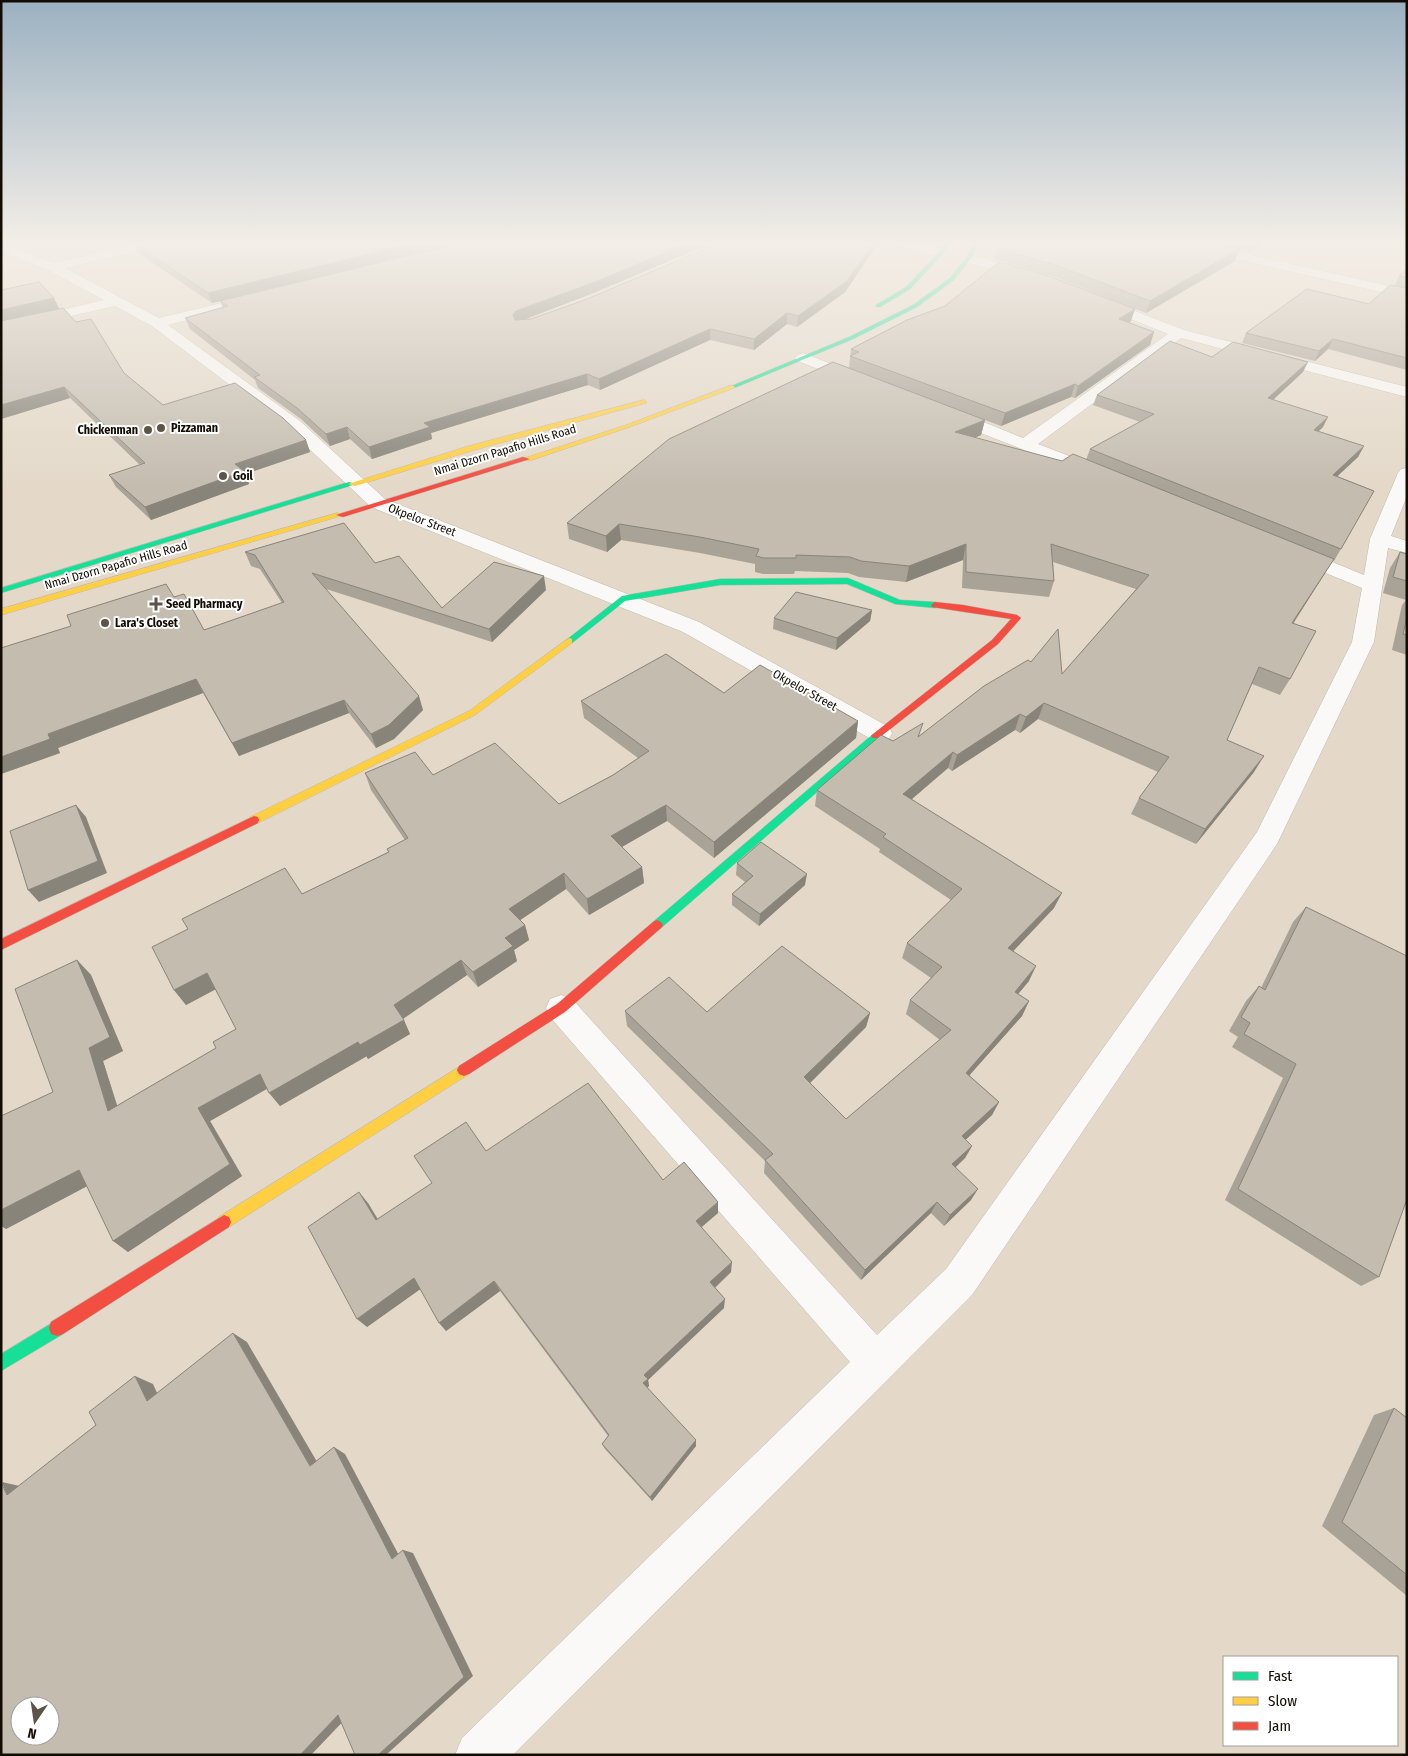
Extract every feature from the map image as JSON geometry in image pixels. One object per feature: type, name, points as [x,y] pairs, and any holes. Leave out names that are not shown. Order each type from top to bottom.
[{"type":"street","points":[[1,328],[23,323]]},
{"type":"street","name":"Okpelor Street","points":[[157,323],[294,425],[378,503],[691,627],[880,733]]},
{"type":"street","name":"Nmai Dzorn Papafio Hills Road","points":[[1,612],[378,503],[635,424],[731,389],[868,332],[884,323]]},
{"type":"street","points":[[1154,323],[1179,333],[1407,392]]},
{"type":"street","points":[[1026,444],[1179,333]]},
{"type":"street","points":[[803,358],[874,386]]},
{"type":"street","name":"Nmai Dzorn Papafio Hills Road","points":[[1,591],[475,447],[653,399]]},
{"type":"street","points":[[928,406],[1117,481]]},
{"type":"street","points":[[479,1755],[959,1282],[1268,837],[1363,642],[1371,585],[1393,543],[1407,473]]},
{"type":"street","points":[[1280,548],[1371,585]]},
{"type":"street","points":[[1,945],[472,713],[555,652],[622,599],[720,582],[848,581],[898,602],[963,608],[1017,618],[995,642],[880,733],[561,1008],[1,1363]]},
{"type":"street","points":[[561,1008],[876,1363]]},
{"type":"building","points":[[1,323],[93,323],[124,373],[163,405],[235,383],[283,418],[306,440],[235,464],[244,471],[145,507],[109,475],[145,463],[64,387],[1,405]]},
{"type":"building","points":[[192,323],[774,323],[754,339],[710,329],[599,379],[587,374],[424,423],[430,427],[369,447],[347,427],[326,434],[297,408],[254,377],[260,375]]},
{"type":"building","points":[[901,323],[1130,323],[1154,332],[1078,386],[1075,384],[1005,413],[850,356],[859,352],[851,349]]},
{"type":"building","points":[[1260,323],[1407,323],[1407,358],[1333,339],[1319,351],[1246,333]]},
{"type":"building","points":[[1170,341],[1212,357],[1233,342],[1308,362],[1268,398],[1328,417],[1314,430],[1364,446],[1333,475],[1374,491],[1341,549],[1090,449],[1154,414],[1097,395]]},
{"type":"building","points":[[833,362],[985,420],[955,432],[1062,461],[1073,454],[1334,559],[1292,623],[1316,631],[1290,679],[1259,667],[1227,740],[1264,756],[1205,829],[1139,798],[1169,757],[1044,703],[1026,717],[1020,714],[957,755],[953,752],[903,794],[1062,893],[1008,948],[1036,966],[1015,992],[1029,1001],[966,1073],[999,1102],[962,1136],[972,1146],[952,1164],[978,1189],[950,1215],[937,1202],[865,1270],[765,1160],[773,1154],[625,1011],[669,977],[707,1012],[782,946],[870,1013],[804,1077],[846,1119],[951,1030],[910,1000],[942,967],[907,943],[962,889],[883,837],[886,834],[817,790],[881,735],[893,741],[923,723],[918,737],[984,686],[1028,660],[1031,662],[1058,629],[1062,674],[1149,575],[1051,544],[1054,581],[966,572],[966,544],[909,566],[861,561],[850,557],[796,555],[796,558],[764,558],[756,556],[759,549],[700,537],[619,524],[606,536],[567,523],[669,439]]},
{"type":"building","points":[[344,523],[375,563],[399,556],[442,608],[494,562],[544,576],[489,629],[312,573],[419,696],[389,725],[371,734],[344,700],[232,743],[196,679],[48,734],[50,739],[1,757],[1,648],[71,626],[67,615],[166,584],[174,597],[184,594],[204,630],[284,602],[255,555],[245,552]]},
{"type":"building","points":[[1400,552],[1407,554],[1407,581],[1393,577]]},
{"type":"building","points":[[796,592],[872,610],[837,638],[774,618]]},
{"type":"building","points":[[1407,617],[1407,635],[1403,634]]},
{"type":"building","points":[[666,654],[724,693],[760,665],[858,721],[714,842],[666,805],[611,836],[642,867],[587,899],[564,873],[509,909],[525,925],[505,938],[513,946],[473,972],[461,960],[394,1005],[404,1020],[360,1045],[358,1042],[269,1093],[260,1074],[198,1108],[230,1164],[113,1241],[79,1170],[1,1210],[1,1116],[53,1092],[15,989],[77,960],[110,1037],[89,1048],[108,1111],[216,1048],[213,1042],[236,1029],[207,973],[174,990],[152,947],[188,929],[182,919],[285,868],[302,894],[389,852],[387,849],[408,838],[365,773],[415,752],[433,775],[495,743],[559,804],[613,775],[649,751],[581,701]]},
{"type":"building","points":[[76,805],[98,861],[28,890],[10,831]]},
{"type":"building","points":[[761,842],[807,874],[760,914],[732,894],[753,876],[737,863]]},
{"type":"building","points":[[1306,907],[1407,956],[1407,1199],[1379,1277],[1238,1189],[1296,1064],[1244,1034],[1250,1023],[1241,1017],[1259,986],[1265,990]]},
{"type":"building","points":[[588,1083],[663,1180],[684,1162],[718,1202],[696,1221],[732,1262],[710,1282],[725,1299],[644,1375],[648,1379],[643,1383],[696,1440],[650,1497],[602,1444],[609,1435],[494,1281],[439,1323],[414,1278],[357,1319],[308,1227],[359,1192],[376,1220],[432,1183],[414,1156],[466,1122],[486,1151]]},
{"type":"building","points":[[233,1333],[310,1466],[334,1447],[392,1559],[403,1550],[464,1677],[378,1755],[355,1755],[338,1715],[300,1755],[1,1755],[1,1482],[7,1495],[96,1425],[89,1412],[135,1376],[147,1401]]},
{"type":"building","points":[[1394,1408],[1407,1418],[1407,1575],[1342,1522]]},
{"type":"traffic: fast","points":[[732,387],[851,338],[881,323]]},
{"type":"traffic: fast","points":[[1,591],[352,484]]},
{"type":"traffic: fast","points":[[569,641],[622,599],[720,582],[848,581],[898,602],[935,605]]},
{"type":"traffic: fast","points":[[657,925],[876,736]]},
{"type":"traffic: fast","points":[[1,1363],[57,1328]]},
{"type":"traffic: slow","points":[[526,459],[628,426],[732,387]]},
{"type":"traffic: slow","points":[[352,484],[475,447],[644,402]]},
{"type":"traffic: slow","points":[[1,612],[340,515]]},
{"type":"traffic: slow","points":[[254,820],[472,713],[569,641]]},
{"type":"traffic: slow","points":[[224,1222],[464,1070]]},
{"type":"traffic: jam","points":[[340,515],[526,459]]},
{"type":"traffic: jam","points":[[876,736],[995,642],[1017,618],[935,605]]},
{"type":"traffic: jam","points":[[1,945],[254,820]]},
{"type":"traffic: jam","points":[[464,1070],[561,1008],[657,925]]},
{"type":"traffic: jam","points":[[57,1328],[224,1222]]},
{"type":"place","name":"Pizzaman","points":[[161,428]]},
{"type":"place","name":"Chickenman","points":[[148,430]]},
{"type":"place","name":"Goil","points":[[223,476]]},
{"type":"place","name":"Seed Pharmacy","points":[[156,604]]},
{"type":"place","name":"Lara's Closet","points":[[105,623]]}]
